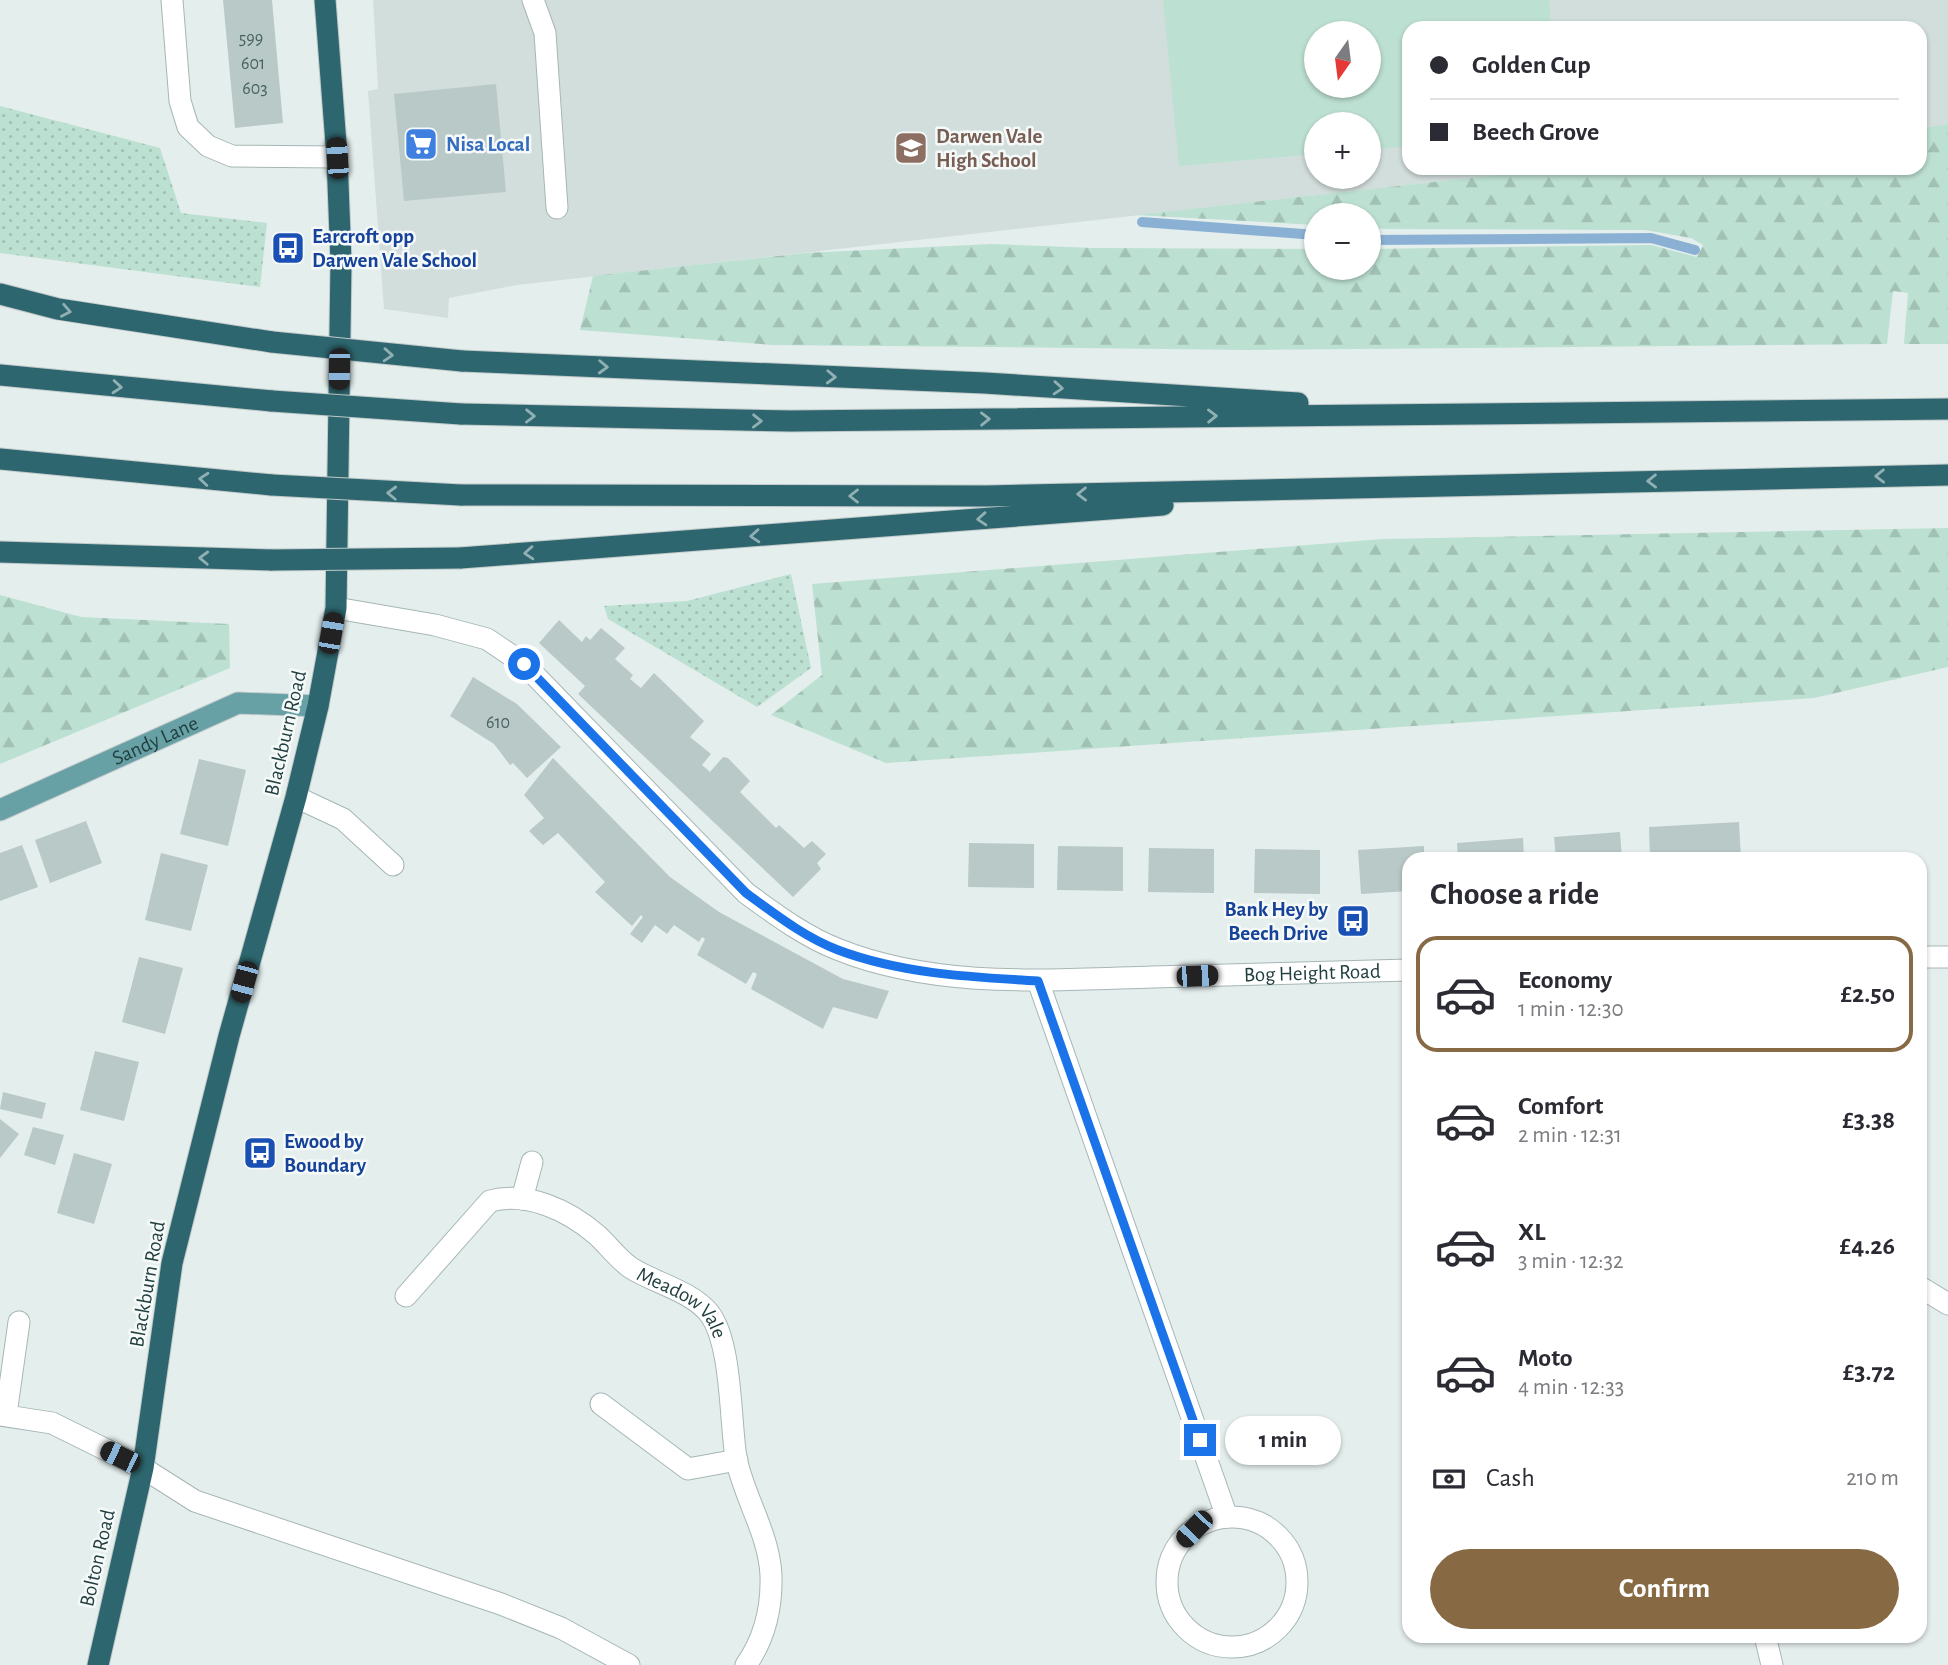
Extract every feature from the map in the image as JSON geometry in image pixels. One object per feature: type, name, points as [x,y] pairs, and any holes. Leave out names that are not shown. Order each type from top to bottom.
[{"type":"highway","name":"Blackburn Road","points":[[155,1378],[172,1263],[229,1036],[296,797],[318,706],[336,608],[341,262],[326,0]]},
{"type":"highway","points":[[0,294],[83,314],[272,342],[462,360],[985,383],[1471,413]]},
{"type":"highway","points":[[0,375],[272,401],[461,414],[791,421],[1948,409]]},
{"type":"highway","points":[[0,459],[272,485],[461,495],[987,496],[1948,475]]},
{"type":"highway","points":[[0,552],[272,560],[460,558],[1417,486]]},
{"type":"highway","name":"Bolton Road","points":[[98,1665],[143,1468],[155,1378]]},
{"type":"main road","name":"Sandy Lane","points":[[0,810],[238,703],[318,706]]},
{"type":"street","points":[[172,0],[180,101],[188,127],[208,146],[232,156],[337,158]]},
{"type":"street","points":[[533,0],[545,33],[557,208]]},
{"type":"street","name":"Bog Height Road","points":[[336,608],[435,625],[487,639],[524,664],[746,893],[787,923],[824,943],[888,964],[957,977],[1038,981],[1402,970]]},
{"type":"street","points":[[296,797],[343,819],[393,865]]},
{"type":"street","points":[[1927,957],[1948,957]]},
{"type":"street","points":[[1038,981],[1227,1517]]},
{"type":"street","points":[[522,1199],[532,1162]]},
{"type":"street","name":"Meadow Vale","points":[[406,1296],[490,1201],[504,1197],[544,1203],[567,1215],[596,1235],[630,1267],[690,1299],[709,1313],[722,1336],[737,1460],[771,1572],[771,1599],[762,1639],[746,1665]]},
{"type":"street","points":[[1927,1291],[1948,1304]]},
{"type":"street","points":[[19,1322],[3,1415],[52,1423],[143,1468],[195,1502],[501,1604],[561,1628],[629,1665]]},
{"type":"street","points":[[601,1404],[688,1469],[737,1460]]},
{"type":"street","points":[[1227,1517],[1248,1519],[1269,1528],[1288,1549],[1296,1570],[1297,1591],[1290,1612],[1277,1630],[1258,1642],[1243,1647],[1221,1647],[1198,1638],[1181,1623],[1172,1609],[1167,1587],[1168,1567],[1178,1546],[1194,1529],[1227,1517]]},
{"type":"street","points":[[1767,1643],[1772,1665]]},
{"type":"shaded area","name":"Darwen Vale High School","points":[[373,0],[1948,0],[1948,124],[1927,127],[1927,21],[1402,21],[1402,175],[1497,175],[1381,188],[1381,112],[1304,112],[1304,189],[1372,189],[517,285],[449,298],[448,318],[384,309],[368,91],[378,89]]},
{"type":"green space","points":[[1163,0],[1549,0],[1550,21],[1402,21],[1402,147],[1381,149],[1381,112],[1304,112],[1304,155],[1179,166]]},
{"type":"green space","points":[[0,106],[160,148],[181,213],[267,223],[260,287],[0,253]]},
{"type":"green space","points":[[1948,124],[1948,344],[1904,344],[1908,293],[1893,291],[1887,344],[1248,350],[773,345],[580,330],[593,276],[805,253],[992,244],[1093,248],[1304,249],[1304,280],[1381,280],[1381,249],[1651,245],[1697,257],[1703,245],[1691,238],[1645,230],[1381,229],[1381,203],[1304,203],[1304,224],[1137,215],[1496,175],[1927,175],[1927,127]]},
{"type":"green space","points":[[1948,528],[1948,667],[1814,698],[886,763],[771,715],[822,675],[812,584],[1383,539]]},
{"type":"green space","points":[[791,574],[811,668],[757,707],[608,619],[604,606],[687,601]]},
{"type":"green space","points":[[0,595],[81,617],[229,624],[230,668],[0,764]]},
{"type":"building","points":[[223,0],[272,0],[283,123],[235,128]]},
{"type":"building","points":[[496,84],[506,192],[404,201],[394,94]]},
{"type":"building","points":[[559,620],[582,642],[586,636],[590,640],[601,628],[625,648],[615,659],[633,675],[630,679],[641,688],[654,673],[704,721],[690,737],[711,754],[702,765],[710,772],[723,757],[728,758],[750,781],[740,792],[776,828],[779,825],[804,848],[812,841],[826,854],[817,863],[821,869],[793,897],[578,694],[585,686],[539,643]]},
{"type":"building","points":[[473,677],[517,704],[561,747],[527,778],[513,763],[510,765],[494,744],[450,716]]},
{"type":"building","points":[[553,758],[670,877],[719,912],[843,979],[889,991],[877,1019],[833,1007],[823,1029],[751,989],[757,974],[753,972],[746,984],[697,955],[705,939],[702,937],[699,942],[674,925],[667,934],[655,925],[642,943],[630,934],[643,917],[641,915],[632,926],[595,892],[605,882],[558,833],[543,845],[529,831],[544,818],[524,795]]},
{"type":"building","points":[[199,759],[246,770],[228,846],[180,834]]},
{"type":"building","points":[[86,821],[102,863],[50,883],[35,840]]},
{"type":"building","points":[[1739,822],[1741,852],[1650,852],[1649,827]]},
{"type":"building","points":[[1620,832],[1621,852],[1555,852],[1554,837]]},
{"type":"building","points":[[1523,838],[1524,852],[1458,852],[1457,843]]},
{"type":"building","points":[[969,843],[1034,844],[1034,888],[968,887]]},
{"type":"building","points":[[22,845],[38,887],[0,901],[0,853]]},
{"type":"building","points":[[1058,846],[1123,847],[1123,891],[1057,890]]},
{"type":"building","points":[[1424,846],[1424,852],[1402,852],[1402,891],[1361,894],[1358,850]]},
{"type":"building","points":[[1149,848],[1214,849],[1214,893],[1148,892]]},
{"type":"building","points":[[1255,849],[1320,850],[1320,894],[1254,893]]},
{"type":"building","points":[[161,853],[208,865],[191,931],[145,920]]},
{"type":"building","points":[[139,957],[183,968],[165,1034],[122,1022]]},
{"type":"building","points":[[95,1051],[139,1062],[124,1121],[80,1110]]},
{"type":"building","points":[[3,1092],[46,1103],[42,1119],[0,1109]]},
{"type":"building","points":[[0,1119],[19,1134],[0,1158]]},
{"type":"building","points":[[33,1127],[64,1135],[55,1165],[24,1155]]},
{"type":"building","points":[[74,1153],[112,1164],[94,1224],[57,1213]]},
{"type":"waterway","points":[[1142,222],[1304,234]]},
{"type":"waterway","points":[[1381,240],[1651,238],[1695,250]]},
{"type":"place","name":"Nisa Local","points":[[421,144]]},
{"type":"place","name":"Darwen Vale High School","points":[[911,148]]},
{"type":"place","name":"Earcroft opp Darwen Vale School","points":[[288,248]]},
{"type":"place","name":"Bank Hey by Beech Drive","points":[[1353,921]]},
{"type":"place","name":"Ewood by Boundary","points":[[260,1153]]},
{"type":"route","points":[[524,664],[746,893],[787,923],[836,949],[888,964],[957,977],[1038,981],[1200,1440]]}]
